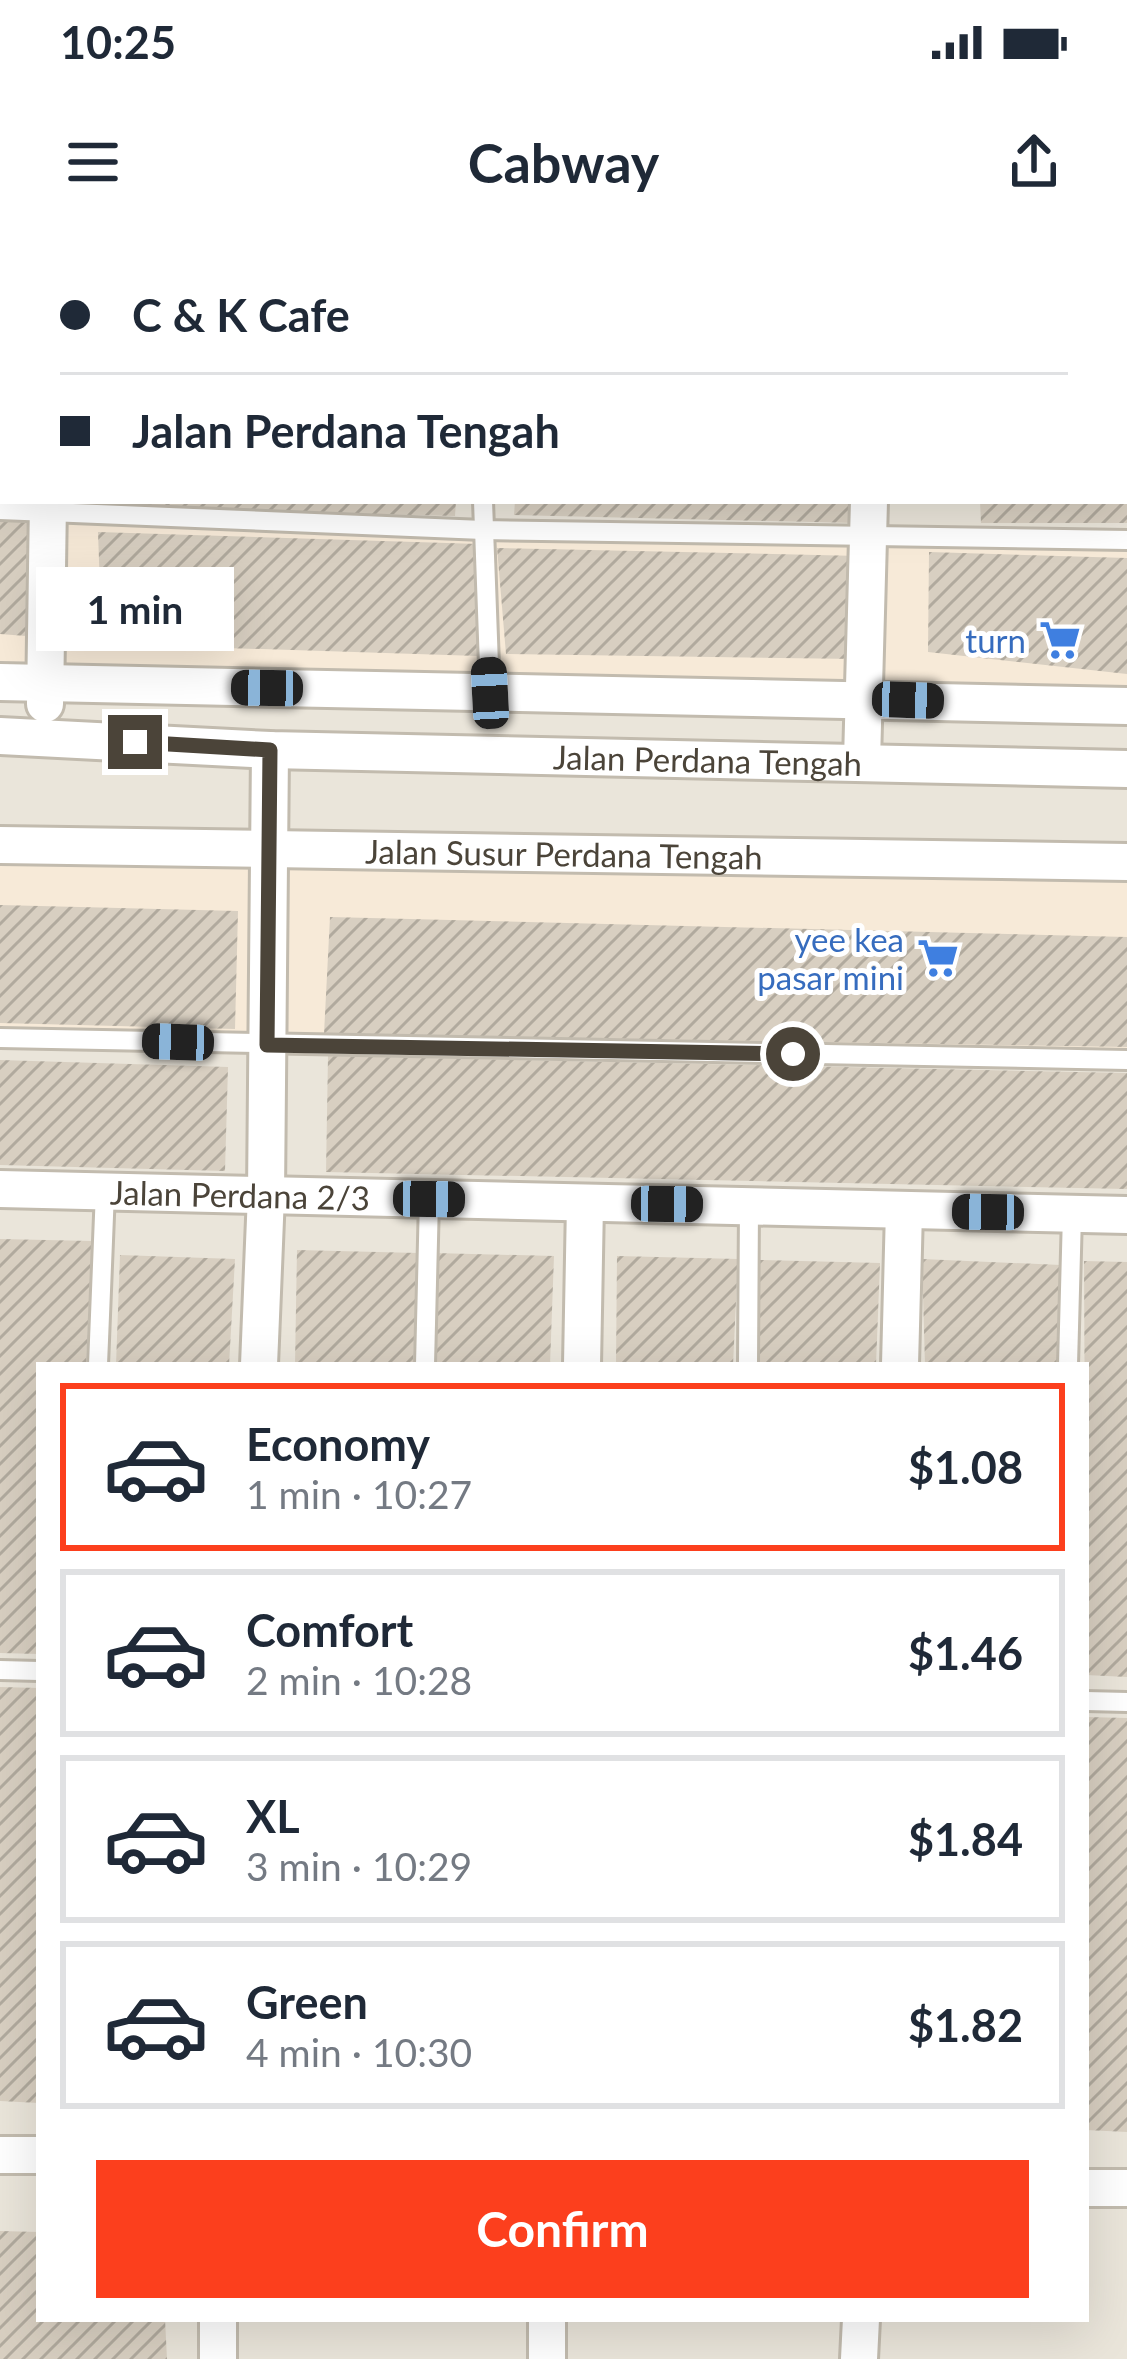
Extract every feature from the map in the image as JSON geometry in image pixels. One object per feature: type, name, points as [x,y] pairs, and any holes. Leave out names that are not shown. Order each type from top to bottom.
[{"type":"street","points":[[862,761],[869,504]]},
{"type":"street","points":[[46,737],[48,506]]},
{"type":"street","points":[[0,682],[1127,706]]},
{"type":"street","name":"Jalan Perdana Tengah","points":[[0,736],[270,750],[1127,769]]},
{"type":"street","points":[[259,1362],[266,1195],[270,750]]},
{"type":"street","name":"Jalan Susur Perdana Tengah","points":[[0,845],[1127,862]]},
{"type":"street","name":"Jalan Perdana 2/3","points":[[0,1189],[1127,1215]]},
{"type":"street","points":[[582,1362],[585,1202]]},
{"type":"street","points":[[900,1362],[904,1210]]},
{"type":"street","points":[[0,2155],[36,2156]]},
{"type":"street","points":[[1089,2188],[1127,2188]]},
{"type":"street","points":[[218,2322],[218,2359]]},
{"type":"street","points":[[547,2322],[548,2359]]},
{"type":"street","points":[[859,2359],[861,2322]]},
{"type":"lane","points":[[483,504],[490,693]]},
{"type":"lane","points":[[0,510],[48,506],[483,530],[1127,540]]},
{"type":"lane","points":[[0,1038],[1127,1060]]},
{"type":"lane","points":[[98,1362],[105,1191]]},
{"type":"lane","points":[[425,1362],[429,1199]]},
{"type":"lane","points":[[748,1362],[749,1206]]},
{"type":"lane","points":[[1068,1362],[1072,1214]]},
{"type":"lane","points":[[0,1670],[36,1671]]},
{"type":"lane","points":[[1089,1701],[1127,1702]]},
{"type":"shaded area","points":[[0,504],[1127,504],[1127,2359],[0,2359]]},
{"type":"shaded area","points":[[0,504],[498,521],[1127,531],[1127,718],[0,694]]},
{"type":"shaded area","points":[[0,831],[1127,847],[1127,1068],[0,1046]]},
{"type":"building","points":[[120,504],[456,504],[455,516],[120,508]]},
{"type":"building","points":[[515,504],[855,504],[854,523],[514,515]]},
{"type":"building","points":[[980,504],[1127,504],[1127,523],[981,523]]},
{"type":"building","points":[[0,518],[35,519],[39,637],[0,634]]},
{"type":"building","points":[[98,532],[479,544],[478,656],[102,644]]},
{"type":"building","points":[[497,548],[861,556],[856,659],[506,654]]},
{"type":"building","points":[[929,552],[1127,558],[1127,674],[928,652]]},
{"type":"building","points":[[0,905],[238,911],[235,1029],[0,1023]]},
{"type":"building","points":[[330,917],[1127,937],[1127,1047],[324,1034]]},
{"type":"building","points":[[328,1056],[1127,1073],[1127,1189],[326,1172]]},
{"type":"building","points":[[0,1060],[228,1067],[225,1171],[0,1165]]},
{"type":"building","points":[[0,1239],[92,1241],[86,1362],[36,1362],[36,1654],[0,1653]]},
{"type":"building","points":[[297,1250],[418,1253],[413,1362],[295,1362]]},
{"type":"building","points":[[434,1253],[554,1256],[550,1362],[432,1362]]},
{"type":"building","points":[[120,1255],[235,1259],[229,1362],[116,1362]]},
{"type":"building","points":[[617,1256],[738,1259],[733,1362],[616,1362]]},
{"type":"building","points":[[922,1259],[1061,1265],[1057,1362],[925,1362]]},
{"type":"building","points":[[760,1260],[880,1263],[876,1362],[759,1362]]},
{"type":"building","points":[[1084,1261],[1127,1262],[1127,1677],[1089,1675],[1089,1362],[1084,1362]]},
{"type":"building","points":[[0,1687],[36,1688],[36,2103],[0,2101]]},
{"type":"building","points":[[1089,1717],[1127,1718],[1127,2132],[1089,2130]]},
{"type":"building","points":[[0,2231],[36,2232],[36,2322],[165,2322],[167,2359],[0,2359]]},
{"type":"place","name":"turn","points":[[1060,640]]},
{"type":"place","name":"yee kea pasar mini","points":[[938,958]]},
{"type":"route","points":[[135,742],[270,750],[267,1045],[793,1054]]}]
